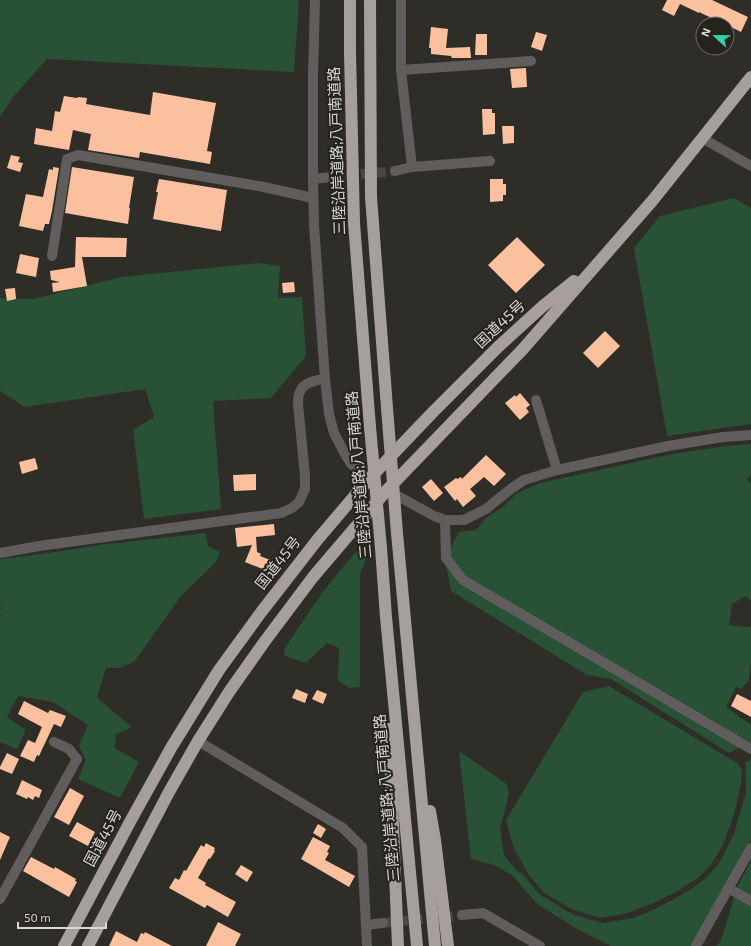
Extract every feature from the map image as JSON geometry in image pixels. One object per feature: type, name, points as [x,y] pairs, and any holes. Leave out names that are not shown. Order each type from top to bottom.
[{"type":"highway","name":"三陸沿岸道路;八戸南道路","points":[[350,0],[354,223],[386,617],[417,946]]},
{"type":"highway","points":[[370,0],[371,197],[397,533],[435,946]]},
{"type":"highway","name":"国道45号","points":[[88,946],[169,792],[198,741],[229,692],[313,577],[387,490],[523,349],[597,263],[654,200],[751,77]]},
{"type":"highway","name":"国道45号","points":[[64,946],[171,748],[219,670],[262,610],[318,539],[369,479],[434,411],[498,347],[543,306],[597,263]]},
{"type":"highway","points":[[386,617],[389,733],[398,946]]},
{"type":"highway","points":[[416,736],[435,840],[448,946]]},
{"type":"street","points":[[315,0],[313,74],[313,198],[325,379],[329,414],[334,433],[352,465],[369,479],[434,516],[445,520],[464,520],[486,509],[524,480],[557,470],[668,446],[723,437],[751,435]]},
{"type":"street","points":[[401,0],[401,70],[412,167]]},
{"type":"street","points":[[401,70],[530,61]]},
{"type":"street","points":[[702,138],[751,166]]},
{"type":"street","points":[[52,256],[67,158],[78,155],[264,187],[313,198]]},
{"type":"street","points":[[395,171],[412,167],[490,160]]},
{"type":"street","points":[[313,179],[331,177]]},
{"type":"street","points":[[0,553],[39,546],[281,513],[292,508],[299,502],[305,489],[298,404],[299,392],[307,384],[325,379]]},
{"type":"street","points":[[536,400],[557,470]]},
{"type":"street","points":[[445,520],[446,558],[463,580],[751,749]]},
{"type":"street","points":[[198,741],[343,828],[362,847],[367,946]]},
{"type":"street","points":[[0,899],[77,759],[69,748],[54,742]]},
{"type":"street","points":[[696,946],[751,848]]},
{"type":"street","points":[[728,888],[751,901]]},
{"type":"street","points":[[462,915],[484,913],[540,946]]},
{"type":"street","points":[[366,925],[383,924]]},
{"type":"green space","points":[[0,0],[299,0],[294,72],[47,59],[14,96],[0,117]]},
{"type":"green space","points":[[734,198],[751,208],[751,424],[667,436],[634,248],[660,216]]},
{"type":"green space","points":[[259,263],[280,266],[278,298],[302,297],[306,356],[271,398],[213,401],[221,509],[144,519],[133,430],[154,417],[145,389],[25,407],[0,391],[0,298],[34,299],[121,277]]},
{"type":"green space","points":[[751,444],[751,474],[747,479],[751,484],[751,601],[746,596],[732,604],[729,625],[746,627],[751,626],[751,664],[749,680],[741,689],[736,687],[726,707],[751,725],[751,742],[729,753],[611,679],[587,675],[451,591],[446,564],[453,543],[459,532],[476,530],[485,519],[504,506],[517,493],[540,483],[672,454]]},
{"type":"green space","points":[[206,533],[208,546],[220,552],[216,562],[180,597],[135,661],[120,668],[106,668],[97,698],[132,727],[116,734],[115,748],[139,762],[120,798],[78,779],[86,760],[79,746],[88,725],[53,702],[18,696],[7,717],[26,730],[17,749],[0,742],[0,559],[100,545]]},
{"type":"green space","points":[[365,542],[366,559],[360,573],[360,687],[350,688],[338,681],[339,648],[327,643],[306,663],[285,656],[284,649],[322,593]]},
{"type":"green space","points":[[609,686],[737,763],[742,771],[741,784],[734,815],[723,845],[711,865],[698,878],[676,892],[651,904],[624,914],[600,918],[571,909],[544,893],[529,875],[513,846],[506,820],[583,692]]},
{"type":"green space","points":[[459,751],[507,784],[509,794],[500,828],[504,855],[518,872],[522,873],[539,894],[574,915],[603,923],[634,918],[659,907],[690,890],[706,878],[720,862],[734,834],[746,792],[745,762],[751,760],[751,840],[692,946],[611,946],[579,930],[537,904],[512,875],[494,865],[471,859]]},
{"type":"green space","points":[[751,861],[751,946],[717,946],[721,940],[738,885]]},
{"type":"building","points":[[667,0],[712,0],[748,17],[741,32],[735,29],[735,16],[707,16],[680,4],[674,16],[662,10]]},
{"type":"building","points":[[431,27],[448,29],[446,48],[470,47],[471,58],[452,58],[451,56],[431,54],[431,48],[429,48]]},
{"type":"building","points":[[536,32],[547,35],[542,51],[531,47]]},
{"type":"building","points":[[476,34],[487,34],[487,55],[475,55]]},
{"type":"building","points":[[526,68],[527,87],[512,88],[510,69]]},
{"type":"building","points":[[153,92],[216,103],[207,151],[212,152],[210,164],[140,152],[139,158],[88,150],[91,134],[73,130],[69,150],[34,144],[36,128],[52,131],[55,111],[60,112],[64,96],[87,98],[86,104],[150,115]]},
{"type":"building","points":[[482,109],[492,109],[492,113],[495,113],[495,134],[483,135]]},
{"type":"building","points":[[502,126],[514,126],[514,143],[503,144]]},
{"type":"building","points":[[11,155],[20,157],[18,162],[23,163],[20,172],[7,168]]},
{"type":"building","points":[[53,167],[59,168],[49,224],[45,224],[43,231],[19,226],[26,194],[43,197],[49,169],[53,170]]},
{"type":"building","points":[[72,167],[134,177],[128,224],[65,213]]},
{"type":"building","points":[[159,179],[227,190],[221,231],[153,219]]},
{"type":"building","points":[[490,179],[503,179],[503,184],[506,184],[506,195],[503,195],[503,201],[490,202]]},
{"type":"building","points":[[76,237],[127,238],[126,257],[82,257],[87,286],[53,292],[52,283],[60,282],[51,280],[50,271],[75,267]]},
{"type":"building","points":[[517,237],[545,265],[516,293],[488,265]]},
{"type":"building","points":[[20,254],[39,258],[36,277],[16,273]]},
{"type":"building","points":[[294,282],[295,292],[283,293],[282,283]]},
{"type":"building","points":[[15,288],[16,299],[7,301],[5,289]]},
{"type":"building","points":[[605,331],[620,346],[598,368],[583,353]]},
{"type":"building","points":[[520,393],[530,405],[526,408],[529,412],[520,420],[505,403]]},
{"type":"building","points":[[486,455],[506,474],[494,486],[484,477],[470,489],[476,496],[463,507],[457,499],[455,501],[444,487],[456,478],[461,477],[462,479]]},
{"type":"building","points":[[35,458],[38,469],[22,474],[19,462]]},
{"type":"building","points":[[256,474],[256,490],[234,491],[233,475]]},
{"type":"building","points":[[431,479],[443,493],[434,501],[422,487]]},
{"type":"building","points":[[274,524],[275,535],[256,537],[257,552],[261,554],[260,556],[270,560],[265,570],[245,562],[252,545],[237,547],[235,528]]},
{"type":"building","points":[[296,689],[308,694],[305,703],[292,698]]},
{"type":"building","points":[[317,690],[327,694],[323,704],[312,699]]},
{"type":"building","points":[[737,694],[751,701],[751,717],[731,706]]},
{"type":"building","points":[[24,701],[48,713],[50,710],[66,716],[61,727],[54,724],[39,756],[37,755],[34,762],[20,756],[28,740],[35,743],[42,727],[18,714]]},
{"type":"building","points":[[7,753],[19,759],[12,774],[0,769]]},
{"type":"building","points":[[22,780],[42,790],[39,798],[35,796],[33,800],[28,797],[27,799],[16,794]]},
{"type":"building","points":[[70,788],[84,796],[69,825],[54,817]]},
{"type":"building","points":[[77,822],[95,832],[88,846],[69,836]]},
{"type":"building","points":[[318,824],[326,829],[321,838],[313,833]]},
{"type":"building","points":[[0,832],[10,837],[0,860]]},
{"type":"building","points":[[313,837],[330,846],[327,852],[329,853],[325,860],[355,876],[349,887],[301,859]]},
{"type":"building","points":[[206,843],[215,848],[215,851],[210,859],[209,858],[198,878],[206,883],[205,885],[236,902],[228,917],[207,905],[205,908],[169,888],[175,878],[179,880],[201,845],[204,847]]},
{"type":"building","points":[[31,857],[54,869],[55,867],[76,879],[75,881],[77,882],[69,897],[23,871]]},
{"type":"building","points":[[241,865],[253,872],[247,882],[235,874]]},
{"type":"building","points":[[218,922],[241,934],[235,946],[206,946]]},
{"type":"building","points":[[116,931],[137,942],[141,933],[144,934],[145,932],[172,946],[109,946]]},
{"type":"tunnel","points":[[331,177],[395,171]]},
{"type":"tunnel","points":[[383,923],[462,915]]}]
